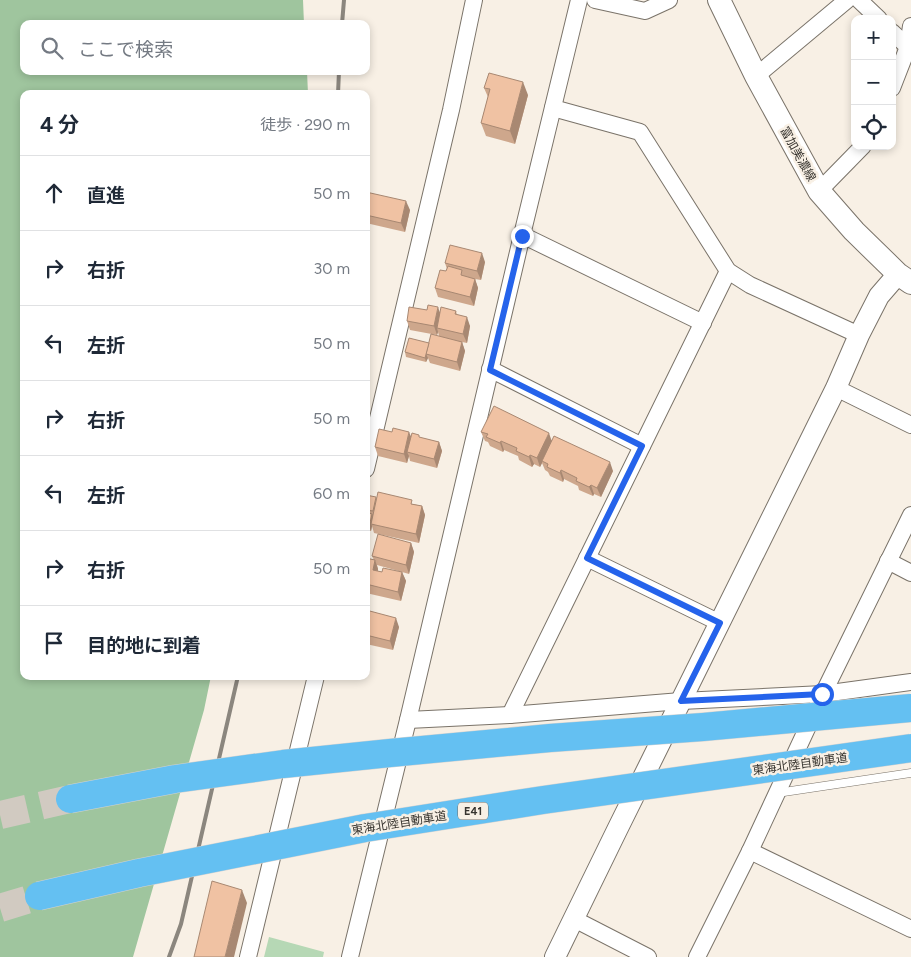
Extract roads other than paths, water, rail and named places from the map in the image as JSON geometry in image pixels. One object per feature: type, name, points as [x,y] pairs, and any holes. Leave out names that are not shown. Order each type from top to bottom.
[{"type":"highway","points":[[70,799],[175,779],[390,752],[911,708]]},
{"type":"highway","name":"東海北陸自動車道","points":[[39,896],[148,871],[365,828],[543,800],[911,748]]},
{"type":"main road","name":"富加美濃線","points":[[719,0],[756,76],[819,191],[854,231],[904,278]]},
{"type":"street","points":[[370,452],[474,0]]},
{"type":"street","points":[[350,957],[579,0]]},
{"type":"street","points":[[595,0],[645,11],[669,0]]},
{"type":"street","points":[[756,76],[847,0]]},
{"type":"street","points":[[859,0],[874,15]]},
{"type":"street","points":[[896,78],[908,47],[911,26]]},
{"type":"street","points":[[896,36],[908,47]]},
{"type":"street","points":[[553,108],[640,132],[728,271],[750,285],[859,335]]},
{"type":"street","points":[[819,191],[859,150]]},
{"type":"street","points":[[522,236],[703,323]]},
{"type":"street","points":[[510,715],[728,271]]},
{"type":"street","points":[[555,957],[836,388],[859,335],[880,296],[904,278]]},
{"type":"street","points":[[490,370],[642,446]]},
{"type":"street","points":[[836,388],[911,425]]},
{"type":"street","points":[[697,957],[750,851],[822,694],[911,515]]},
{"type":"street","points":[[587,558],[720,623]]},
{"type":"street","points":[[888,561],[911,573]]},
{"type":"street","points":[[248,957],[315,680]]},
{"type":"street","points":[[408,720],[510,715],[681,701],[822,694],[911,682]]},
{"type":"street","points":[[750,851],[911,929]]},
{"type":"street","points":[[574,919],[648,957]]},
{"type":"lane","points":[[776,794],[911,773]]},
{"type":"tunnel","points":[[0,815],[70,799]]},
{"type":"tunnel","points":[[0,908],[39,896]]},
{"type":"railway","points":[[342,20],[344,0]]},
{"type":"railway","points":[[338,90],[339,75]]},
{"type":"railway","points":[[169,957],[181,924],[237,680]]}]
